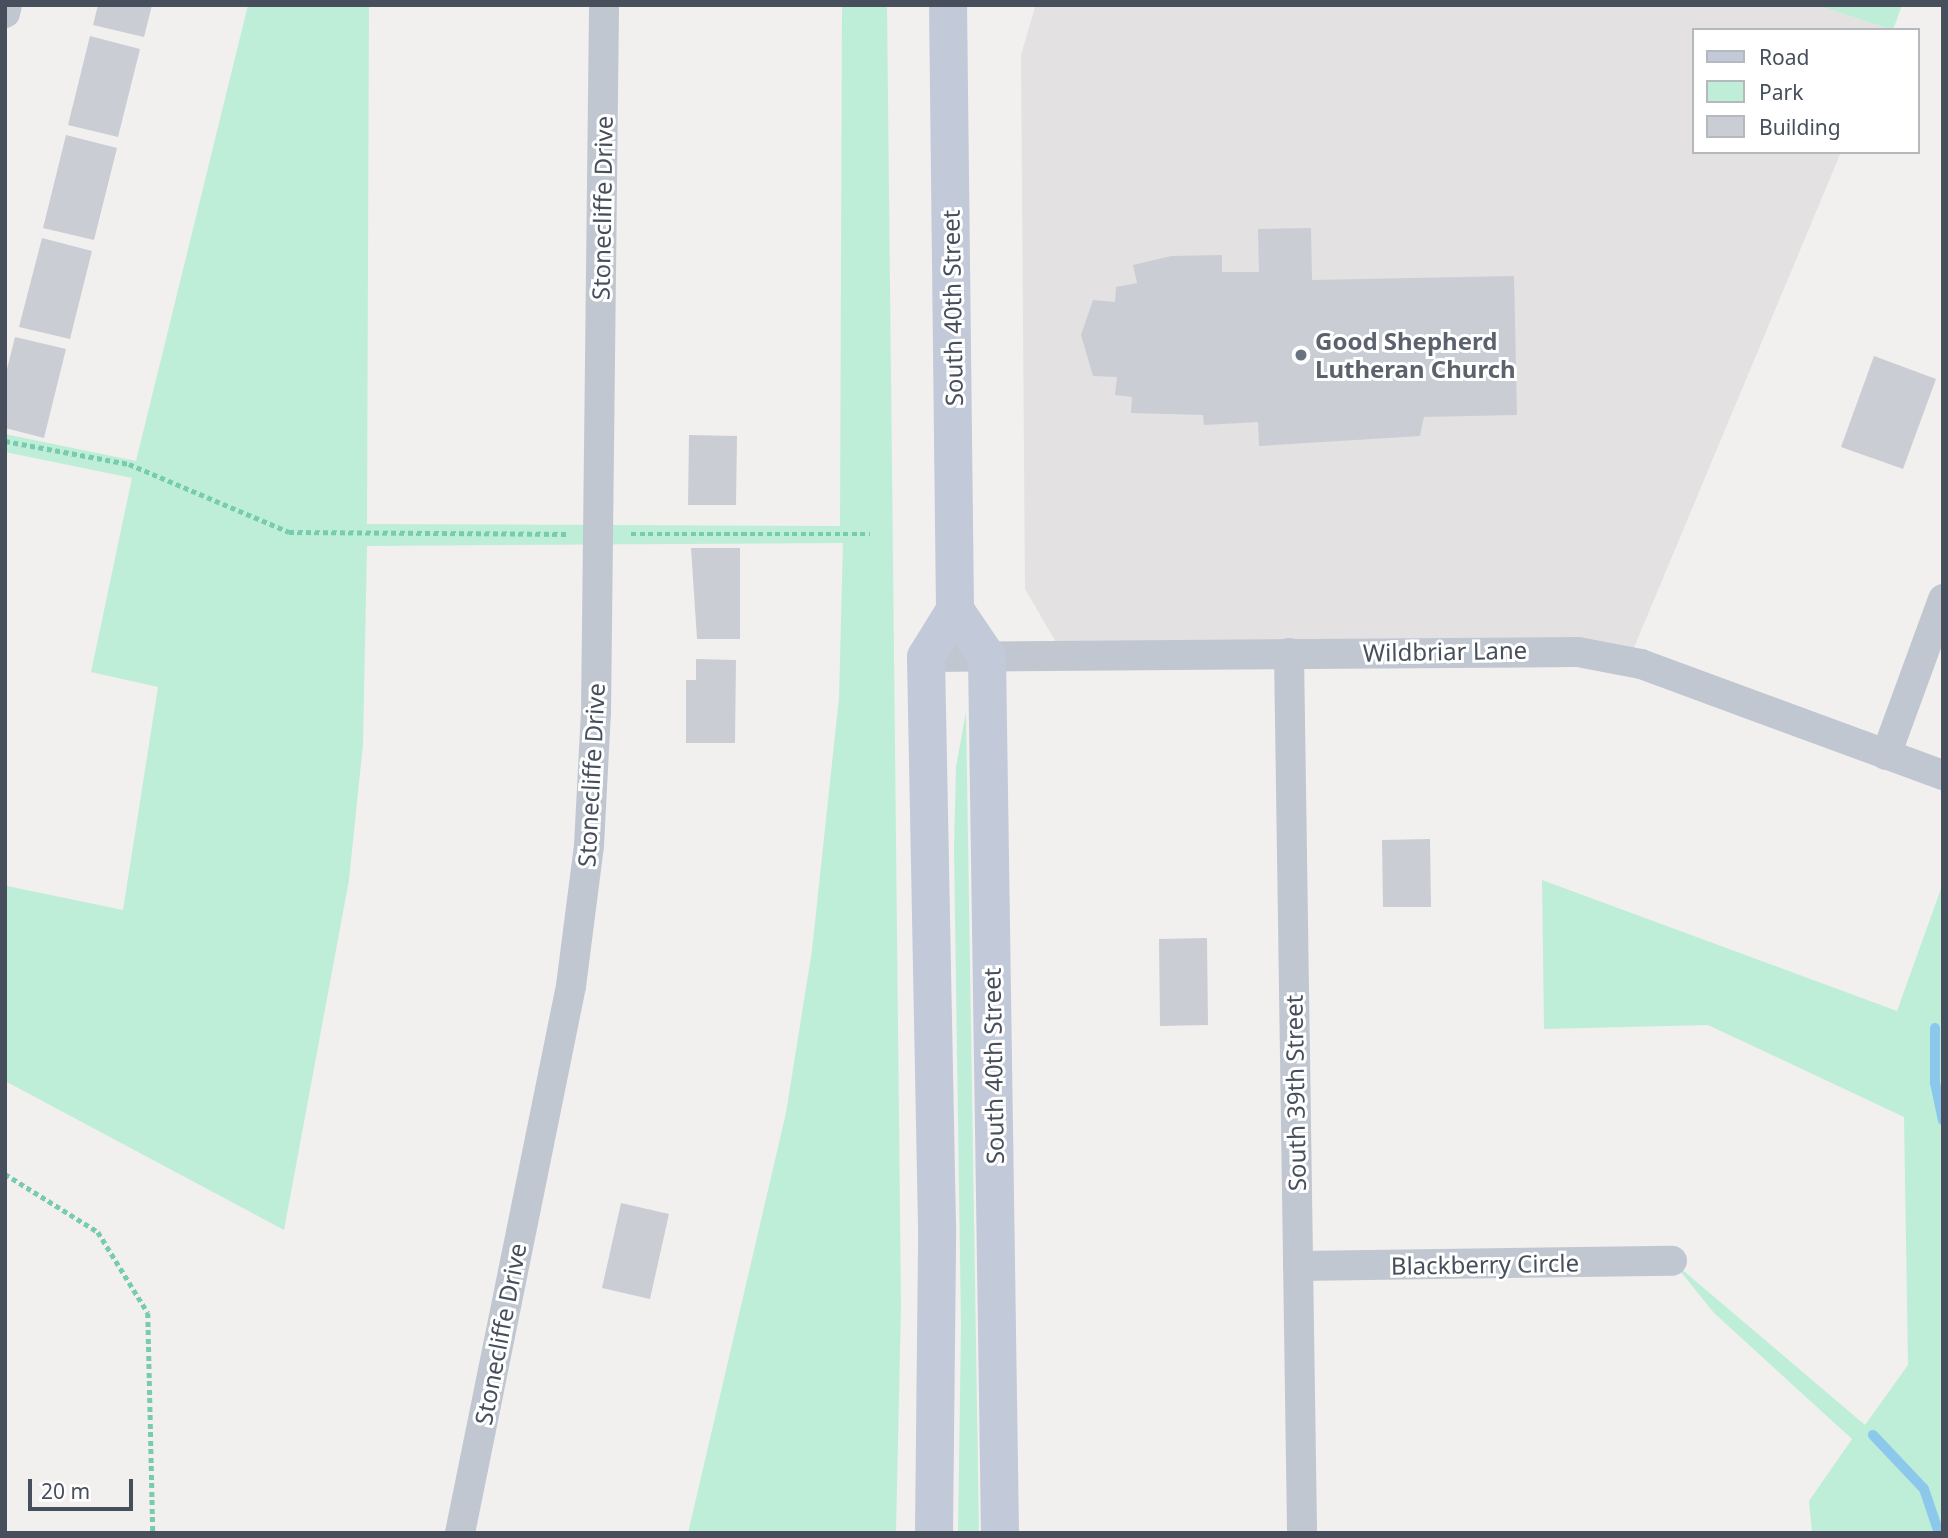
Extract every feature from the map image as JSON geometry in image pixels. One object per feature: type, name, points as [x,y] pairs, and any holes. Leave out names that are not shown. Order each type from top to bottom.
[{"type":"main road","name":"South 40th Street","points":[[948,5],[955,610]]},
{"type":"main road","points":[[934,1533],[937,1226],[926,657],[955,610],[987,657]]},
{"type":"main road","name":"South 40th Street","points":[[987,657],[1000,1533]]},
{"type":"street","points":[[5,13],[7,5]]},
{"type":"street","name":"Stonecliffe Drive","points":[[460,1533],[582,916],[595,781],[604,5]]},
{"type":"street","points":[[1886,755],[1943,599]]},
{"type":"street","name":"Wildbriar Lane","points":[[926,657],[1578,652],[1641,664],[1943,775]]},
{"type":"street","name":"South 39th Street","points":[[1289,653],[1302,1533]]},
{"type":"street","name":"Blackberry Circle","points":[[1298,1266],[1672,1261]]},
{"type":"path","points":[[5,441],[129,464],[289,532],[870,534]]},
{"type":"path","points":[[5,1174],[98,1232],[148,1313],[153,1533]]},
{"type":"shaded area","points":[[1816,5],[1887,28],[1692,28],[1692,154],[1840,154],[1628,662],[1064,656],[1025,589],[1021,55],[1035,7]]},
{"type":"green space","points":[[248,5],[369,5],[367,524],[840,526],[842,5],[887,5],[901,1305],[896,1533],[688,1533],[786,1113],[812,950],[839,698],[843,543],[367,546],[363,744],[349,880],[284,1230],[5,1081],[7,886],[123,910],[158,687],[91,672],[132,478],[5,452],[5,434],[136,461]]},
{"type":"green space","points":[[1816,5],[1902,5],[1894,28]]},
{"type":"green space","points":[[966,712],[979,1533],[958,1533],[961,1326],[954,848],[956,767]]},
{"type":"green space","points":[[1542,880],[1897,1011],[1943,883],[1943,1533],[1812,1533],[1809,1501],[1852,1439],[1714,1313],[1672,1261],[1865,1425],[1908,1365],[1904,1117],[1708,1025],[1544,1029]]},
{"type":"building","points":[[98,5],[152,5],[144,37],[93,25]]},
{"type":"building","points":[[90,36],[140,49],[118,137],[68,125]]},
{"type":"building","points":[[66,135],[117,148],[94,240],[43,228]]},
{"type":"building","name":"Good Shepherd Lutheran Church","points":[[1311,228],[1312,280],[1514,276],[1517,415],[1424,417],[1420,436],[1259,446],[1258,422],[1204,425],[1203,415],[1131,413],[1132,397],[1115,395],[1117,377],[1093,376],[1081,335],[1093,300],[1115,302],[1116,287],[1137,283],[1133,265],[1171,256],[1222,255],[1222,272],[1259,272],[1258,229]]},
{"type":"building","points":[[42,238],[92,251],[70,339],[19,327]]},
{"type":"building","points":[[15,337],[66,349],[44,438],[5,428],[5,377]]},
{"type":"building","points":[[1874,356],[1936,379],[1903,469],[1841,447]]},
{"type":"building","points":[[689,435],[737,436],[736,505],[688,505]]},
{"type":"building","points":[[691,548],[740,548],[740,639],[697,639]]},
{"type":"building","points":[[696,659],[736,660],[735,743],[686,743],[686,680],[696,680]]},
{"type":"building","points":[[1430,839],[1431,907],[1383,907],[1382,840]]},
{"type":"building","points":[[1207,938],[1208,1025],[1160,1026],[1159,939]]},
{"type":"building","points":[[621,1203],[669,1214],[650,1299],[602,1288]]},
{"type":"waterway","points":[[1935,1028],[1935,1083],[1943,1120]]},
{"type":"waterway","points":[[1873,1435],[1924,1489],[1939,1533]]},
{"type":"place","name":"Good Shepherd Lutheran Church","points":[[1301,355]]}]
